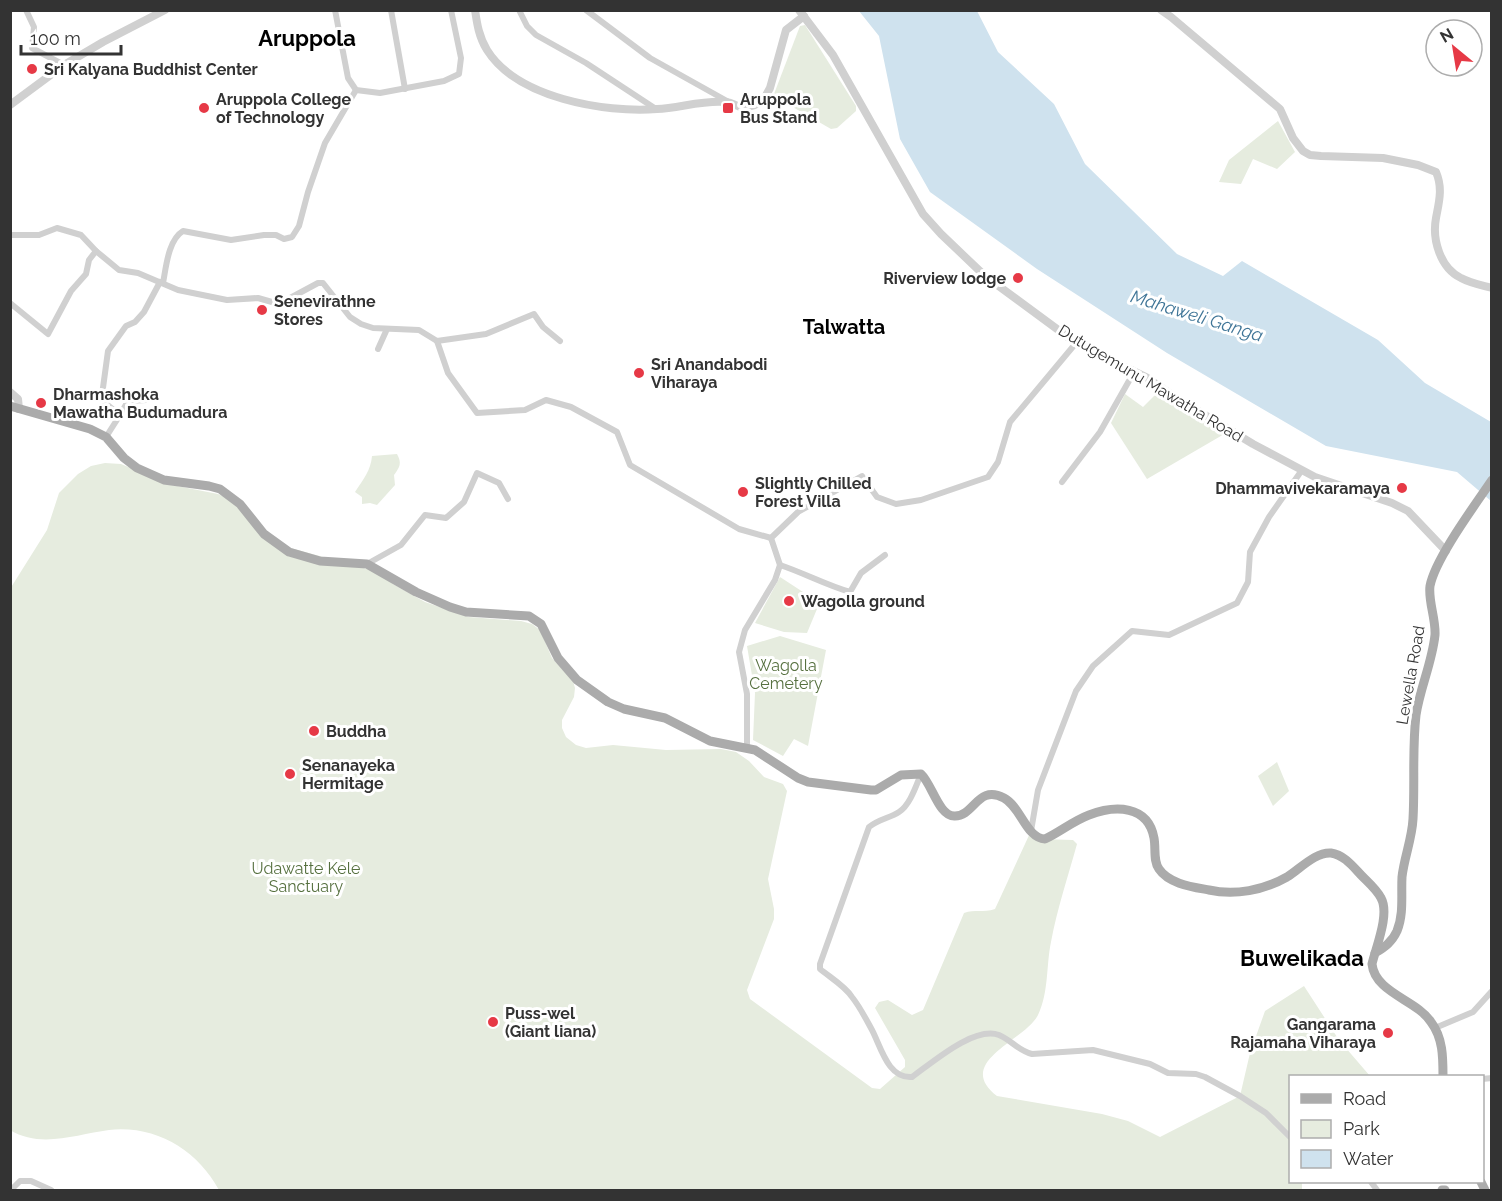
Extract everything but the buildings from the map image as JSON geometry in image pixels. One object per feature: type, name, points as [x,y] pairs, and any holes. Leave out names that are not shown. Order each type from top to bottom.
[{"type":"main road","points":[[15,407],[90,429],[106,437],[124,458],[146,473],[164,480],[220,489],[240,504],[264,534],[289,552],[320,561],[367,564],[416,592],[450,607],[484,614],[529,616],[541,624],[558,658],[571,673],[608,702],[624,709],[665,718],[710,741],[762,753],[790,774],[808,782],[876,790],[901,775],[921,774],[949,815],[963,814],[982,796],[994,795],[1013,804],[1030,831],[1035,836],[1045,839],[1087,816],[1105,810],[1134,811],[1145,818],[1152,830],[1159,869],[1181,884],[1226,893],[1265,887],[1325,854],[1339,856],[1347,860],[1374,888],[1383,901],[1384,914],[1372,967],[1386,987],[1423,1013],[1435,1028],[1442,1047],[1443,1075]]},
{"type":"main road","name":"Lewella Road","points":[[1375,953],[1389,943],[1400,924],[1402,878],[1413,819],[1412,753],[1416,720],[1435,636],[1430,588],[1446,550],[1491,480]]},
{"type":"street","points":[[26,10],[34,27],[32,48],[64,65]]},
{"type":"street","points":[[10,105],[64,65],[165,10]]},
{"type":"street","points":[[335,10],[348,78],[356,90],[380,93],[444,81],[459,74],[461,58],[451,10]]},
{"type":"street","points":[[391,10],[405,89]]},
{"type":"street","points":[[475,10],[478,32],[487,50],[500,66],[517,79],[545,92],[594,107],[622,110],[657,109],[727,101]]},
{"type":"street","points":[[519,10],[527,26],[536,35],[586,63],[657,109]]},
{"type":"street","points":[[586,10],[651,58],[742,108],[755,105],[764,99],[770,88],[786,30],[801,13]]},
{"type":"street","points":[[1161,10],[1280,109],[1293,138],[1303,151],[1310,155],[1321,156],[1383,158],[1418,165],[1436,172],[1439,179],[1440,197],[1434,227],[1435,240],[1441,256],[1454,274],[1461,279],[1491,288]]},
{"type":"street","name":"Dutugemunu Mawatha Road","points":[[801,13],[833,55],[923,214],[985,276],[1076,343],[1134,372],[1253,444],[1316,477],[1392,503],[1408,511],[1446,550]]},
{"type":"street","points":[[120,415],[104,402],[102,395],[108,351],[126,326],[135,322],[144,312],[162,282],[170,252],[179,233],[183,231],[231,240],[264,235],[276,235],[284,239],[292,237],[299,226],[325,143],[356,90]]},
{"type":"street","points":[[10,235],[39,235],[57,228],[81,235],[119,270],[138,273],[178,290],[227,300],[258,298],[279,304],[318,283],[323,284],[356,320],[374,328],[419,330],[437,341],[486,334],[534,314],[543,327],[560,341]]},
{"type":"street","points":[[10,303],[48,334],[71,291],[86,274],[89,260],[96,251]]},
{"type":"street","points":[[378,349],[387,329]]},
{"type":"street","points":[[437,341],[448,373],[477,413],[525,410],[546,400],[571,407],[617,432],[630,465],[739,529],[771,538]]},
{"type":"street","points":[[771,538],[798,512],[862,476],[877,497],[896,504],[921,500],[988,477],[998,462],[1010,422],[1076,343]]},
{"type":"street","points":[[1062,482],[1100,432],[1134,372]]},
{"type":"street","points":[[10,392],[18,399],[15,407]]},
{"type":"street","points":[[106,437],[129,401],[146,400]]},
{"type":"street","points":[[1030,831],[1038,790],[1077,691],[1093,666],[1132,631],[1169,635],[1237,603],[1248,582],[1250,552],[1269,517],[1302,470]]},
{"type":"street","points":[[367,564],[401,545],[424,515],[446,518],[464,502],[477,473],[500,483],[508,499]]},
{"type":"street","points":[[747,749],[747,694],[739,652],[745,630],[775,580],[780,565],[771,538]]},
{"type":"street","points":[[780,565],[850,592],[861,573],[885,555]]},
{"type":"street","points":[[921,774],[904,808],[898,813],[876,821],[869,827],[820,964],[820,969],[851,994],[872,1029],[886,1062],[891,1067],[906,1077],[912,1077],[969,1038],[986,1033],[999,1035],[1032,1054],[1082,1049],[1103,1051],[1150,1064],[1168,1073],[1196,1074],[1205,1077],[1266,1113],[1289,1136]]},
{"type":"street","points":[[1435,1028],[1473,1012],[1491,991]]},
{"type":"street","points":[[11,1191],[20,1181],[31,1181],[51,1191]]},
{"type":"green space","points":[[805,25],[856,106],[856,111],[837,128],[831,129],[777,98],[774,94],[800,26]]},
{"type":"green space","points":[[1278,121],[1295,152],[1277,169],[1253,159],[1241,184],[1219,182],[1229,160]]},
{"type":"green space","points":[[1157,393],[1226,433],[1147,479],[1111,423],[1125,394],[1143,407]]},
{"type":"green space","points":[[397,454],[400,462],[394,475],[395,485],[377,505],[362,504],[362,497],[355,492],[364,479],[372,456]]},
{"type":"green space","name":"Udawatte Kele Sanctuary","points":[[105,463],[121,464],[172,485],[218,494],[240,504],[276,544],[378,572],[393,584],[425,602],[469,617],[532,624],[540,630],[552,658],[573,681],[574,697],[562,720],[562,728],[566,737],[576,745],[586,748],[613,745],[666,750],[721,749],[736,752],[749,761],[764,777],[783,784],[787,791],[768,879],[774,919],[747,990],[750,999],[872,1088],[880,1089],[905,1067],[905,1060],[875,1008],[879,1002],[888,1000],[912,1015],[923,1010],[964,913],[995,909],[1031,831],[1040,839],[1073,840],[1077,844],[1053,930],[1042,1006],[1031,1025],[996,1052],[987,1062],[983,1073],[986,1084],[997,1096],[1102,1114],[1128,1121],[1160,1137],[1240,1096],[1250,1053],[1265,1011],[1304,986],[1339,1040],[1369,1075],[1289,1075],[1289,1183],[1302,1183],[1302,1190],[219,1190],[210,1176],[187,1152],[159,1136],[143,1132],[109,1130],[59,1139],[34,1139],[22,1136],[10,1130],[10,589],[47,530],[59,493],[78,474],[91,466]]},
{"type":"green space","name":"Wagolla ground","points":[[780,577],[803,592],[817,609],[807,633],[784,632],[755,623]]},
{"type":"green space","name":"Wagolla Cemetery","points":[[780,636],[826,650],[808,746],[794,739],[783,756],[753,740],[755,693],[747,646]]},
{"type":"green space","points":[[1277,762],[1289,791],[1273,806],[1258,776]]},
{"type":"water","name":"Mahaweli Ganga","points":[[859,11],[977,11],[998,52],[1054,104],[1085,164],[1177,254],[1223,276],[1242,261],[1378,340],[1425,383],[1491,422],[1491,501],[1457,472],[1326,446],[1167,353],[1037,269],[930,192],[900,139],[879,36]]},
{"type":"place","name":"Sri Kalyana Buddhist Center","points":[[32,69]]},
{"type":"place","name":"Aruppola College of Technology","points":[[204,108]]},
{"type":"place","name":"Aruppola Bus Stand","points":[[728,108]]},
{"type":"place","name":"Riverview lodge","points":[[1018,278]]},
{"type":"place","name":"Senevirathne Stores","points":[[262,310]]},
{"type":"place","name":"Sri Anandabodi Viharaya","points":[[639,373]]},
{"type":"place","name":"Dharmashoka Mawatha Budumadura","points":[[41,403]]},
{"type":"place","name":"Dhammavivekaramaya","points":[[1402,488]]},
{"type":"place","name":"Slightly Chilled Forest Villa","points":[[743,492]]},
{"type":"place","name":"Wagolla ground","points":[[789,601]]},
{"type":"place","name":"Buddha","points":[[314,731]]},
{"type":"place","name":"Senanayeka Hermitage","points":[[290,774]]},
{"type":"place","name":"Puss-wel (Giant liana)","points":[[493,1022]]},
{"type":"place","name":"Gangarama Rajamaha Viharaya","points":[[1388,1033]]},
{"type":"district","name":"Aruppola","points":[[307,38]]},
{"type":"district","name":"Talwatta","points":[[844,327]]},
{"type":"district","name":"Buwelikada","points":[[1302,958]]}]
